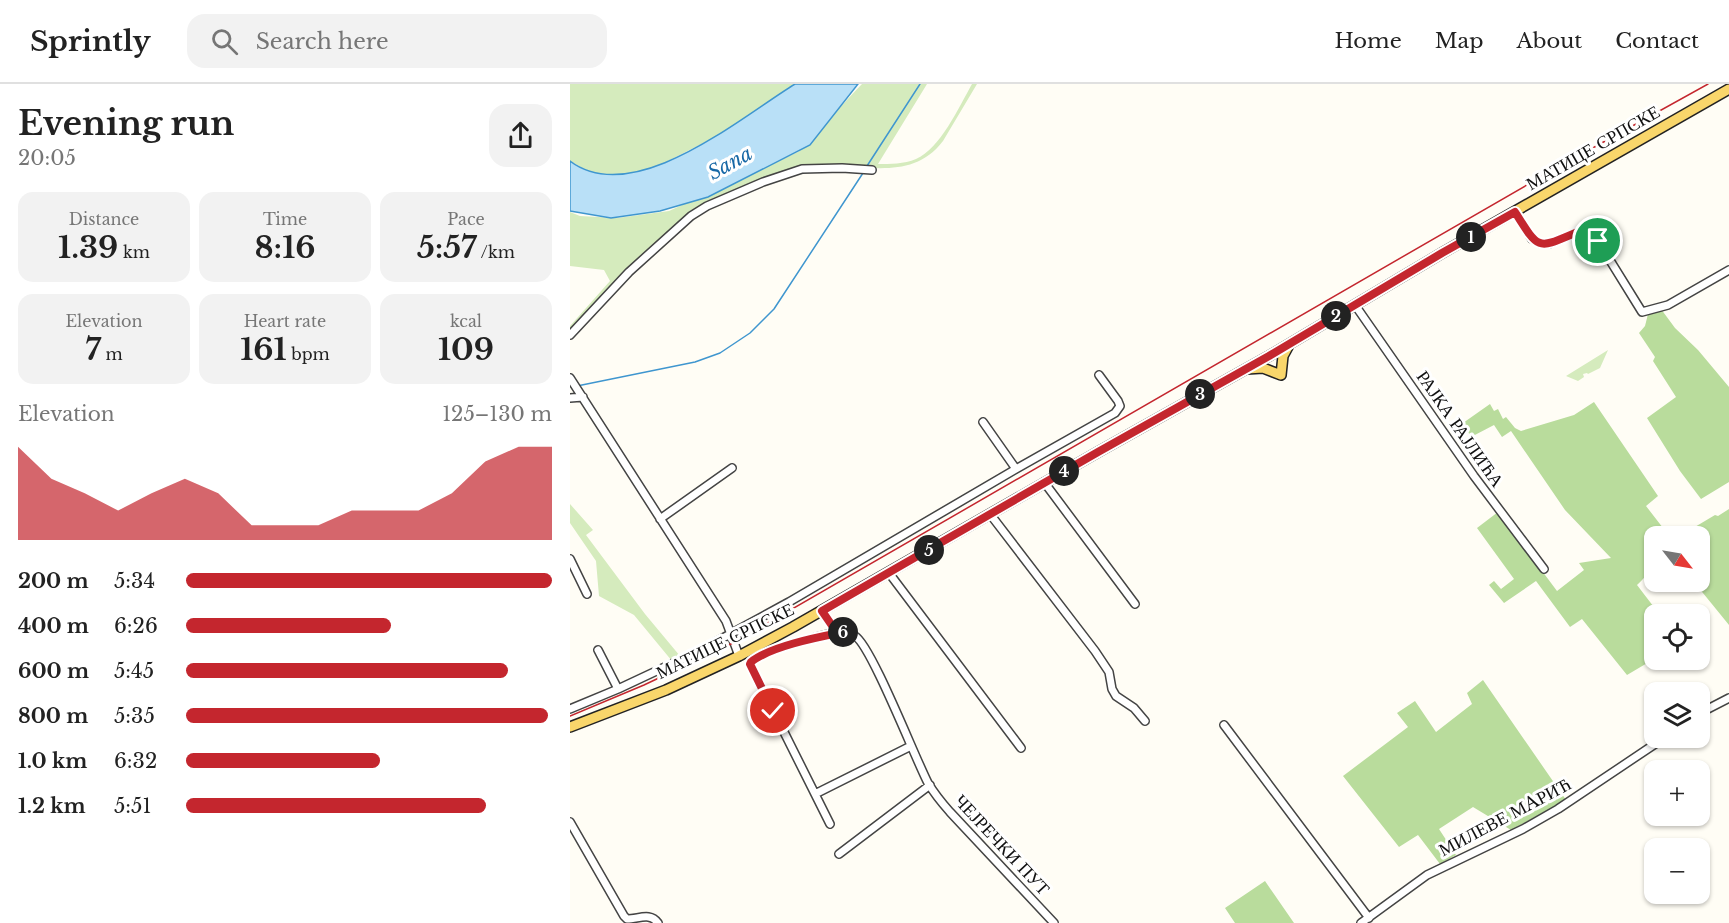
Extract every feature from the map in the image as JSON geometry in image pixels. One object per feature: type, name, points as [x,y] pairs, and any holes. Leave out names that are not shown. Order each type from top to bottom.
[{"type":"main road","name":"МАТИЦЕ СРПСКЕ","points":[[570,727],[666,690],[739,656],[822,611],[1044,482],[1269,356],[1442,253],[1729,89]]},
{"type":"main road","points":[[1245,369],[1263,368],[1281,375],[1283,356],[1290,343]]},
{"type":"street","points":[[570,335],[629,273],[691,216],[707,206],[763,182],[802,169],[872,171]]},
{"type":"street","points":[[1515,212],[1532,239],[1540,244],[1550,244],[1580,231],[1590,232],[1598,241],[1642,312],[1668,305],[1729,270]]},
{"type":"street","name":"РАЈКА РАЈЛИЋА","points":[[1355,305],[1474,476],[1544,568]]},
{"type":"street","points":[[570,709],[618,689],[732,634],[1115,413],[1120,406],[1118,401],[1099,375]]},
{"type":"street","points":[[572,380],[709,594],[732,634],[739,656]]},
{"type":"street","points":[[570,398],[583,397]]},
{"type":"street","points":[[983,422],[1016,469]]},
{"type":"street","points":[[660,519],[732,468]]},
{"type":"street","points":[[1044,482],[1135,603]]},
{"type":"street","points":[[990,514],[1070,617],[1109,672],[1116,696],[1134,708],[1145,721]]},
{"type":"street","points":[[570,559],[587,594]]},
{"type":"street","points":[[889,573],[1022,748]]},
{"type":"street","name":"ЧЕЈРЕЧКИ ПУТ","points":[[822,611],[833,627],[857,637],[865,647],[930,785],[950,812],[1054,923]]},
{"type":"street","points":[[830,824],[750,664],[763,655],[800,642],[844,632]]},
{"type":"street","points":[[598,650],[618,689]]},
{"type":"street","points":[[1710,708],[1729,698]]},
{"type":"street","points":[[1224,725],[1369,918]]},
{"type":"street","points":[[815,794],[911,746]]},
{"type":"street","name":"МИЛЕВЕ МAРИЋ","points":[[1361,923],[1427,875],[1523,829],[1558,809],[1649,748]]},
{"type":"street","points":[[839,854],[930,785]]},
{"type":"street","points":[[570,822],[624,916],[627,919],[649,916],[658,923]]},
{"type":"green space","points":[[570,84],[802,84],[723,133],[654,168],[617,176],[590,172],[570,161]]},
{"type":"green space","points":[[862,84],[927,84],[878,164],[892,164],[907,162],[925,154],[941,137],[972,84],[977,84],[943,141],[932,153],[919,161],[892,168],[813,166],[739,189],[703,205],[570,331],[570,326],[610,281],[604,270],[570,266],[570,212],[580,216],[617,218],[669,211],[798,152],[814,138]]},
{"type":"green space","points":[[1661,309],[1675,328],[1698,350],[1729,387],[1729,482],[1701,499],[1680,471],[1647,418],[1676,397],[1653,361],[1655,357],[1639,333],[1645,326],[1648,314]]},
{"type":"green space","points":[[1608,350],[1600,368],[1583,374],[1584,377],[1578,381],[1566,376]]},
{"type":"green space","points":[[1594,402],[1658,496],[1646,506],[1661,526],[1644,526],[1644,577],[1637,585],[1652,604],[1644,604],[1644,665],[1627,675],[1582,619],[1570,627],[1536,581],[1504,603],[1489,585],[1494,581],[1501,589],[1514,579],[1477,528],[1498,512],[1557,591],[1584,570],[1579,563],[1611,558],[1565,510],[1511,431],[1502,437],[1494,425],[1471,437],[1463,423],[1490,404],[1494,411],[1498,409],[1503,419],[1506,417],[1515,428],[1521,431],[1574,415]]},
{"type":"green space","points":[[570,504],[593,530],[586,535],[645,614],[680,656],[672,661],[634,615],[599,596],[596,561],[570,523]]},
{"type":"green space","points":[[1729,509],[1729,625],[1702,592],[1710,592],[1710,526],[1696,526],[1715,515],[1718,516]]},
{"type":"green space","points":[[1483,680],[1566,800],[1511,830],[1473,807],[1439,829],[1456,855],[1440,864],[1418,835],[1399,847],[1343,776],[1408,727],[1397,713],[1415,701],[1436,732],[1472,704],[1467,693]]},
{"type":"green space","points":[[1265,881],[1294,923],[1235,923],[1225,908]]},
{"type":"water","name":"Sana","points":[[795,84],[858,84],[810,145],[708,197],[660,211],[611,218],[570,211],[570,161],[596,173],[625,174],[655,166],[686,153],[717,136]]},
{"type":"waterway","points":[[867,166],[920,84]]},
{"type":"waterway","points":[[577,386],[695,362],[720,353],[750,333],[774,309],[863,173]]},
{"type":"railway","points":[[570,716],[644,685],[735,642],[1553,170],[1708,84]]},
{"type":"route","points":[[773,711],[750,664],[763,655],[800,642],[844,632],[833,627],[822,611],[1269,356],[1442,253],[1515,212],[1532,239],[1540,244],[1550,244],[1580,231],[1590,232],[1598,241]]}]
